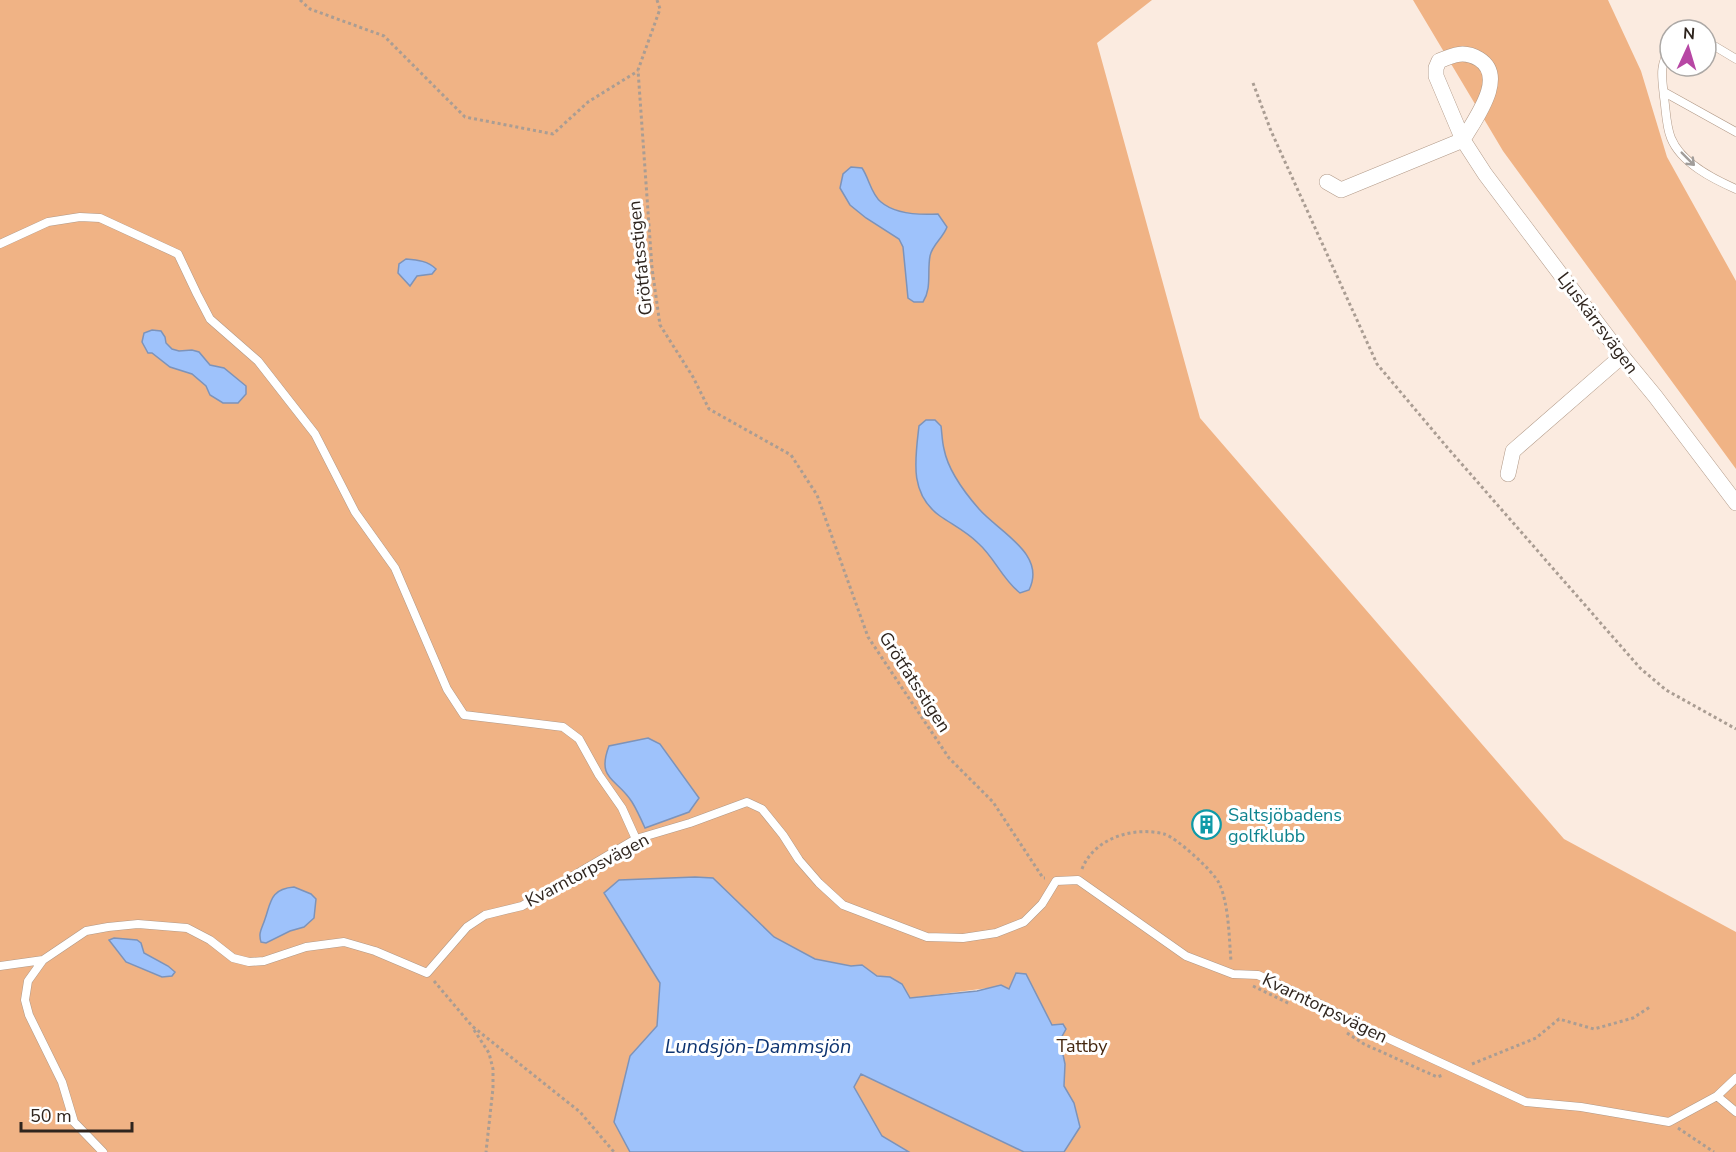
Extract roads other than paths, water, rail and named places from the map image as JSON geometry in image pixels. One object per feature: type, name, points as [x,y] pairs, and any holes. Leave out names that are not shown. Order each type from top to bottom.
[{"type":"street","name":"Ljuskärrsvägen","points":[[1463,140],[1489,91],[1490,74],[1485,64],[1476,57],[1456,54],[1439,61],[1436,76],[1463,140],[1485,174],[1622,357],[1655,396],[1736,503]]},
{"type":"street","points":[[1327,182],[1341,190],[1463,140]]},
{"type":"street","points":[[1508,474],[1513,451],[1622,357]]},
{"type":"lane","points":[[1718,48],[1736,59]]},
{"type":"lane","points":[[1663,78],[1672,141],[1689,161],[1710,178],[1736,189]]},
{"type":"lane","points":[[1664,92],[1736,132]]},
{"type":"lane","points":[[0,244],[48,222],[80,217],[100,218],[178,254],[210,319],[258,361],[315,434],[355,512],[395,568],[447,689],[464,715],[563,727],[579,739],[599,775],[622,808],[636,839]]},
{"type":"lane","name":"Kvarntorpsvägen","points":[[43,960],[86,931],[138,924],[187,928],[210,940],[233,958],[249,962],[264,961],[306,947],[344,942],[375,951],[427,973],[467,927],[485,915],[522,906],[636,839],[690,823],[747,802],[762,809],[799,860],[843,905],[927,937],[963,938],[996,933],[1024,922],[1042,904],[1056,881],[1078,879],[1186,956],[1233,974],[1258,975],[1359,1025],[1526,1102],[1581,1107],[1669,1122],[1717,1096]]},
{"type":"lane","points":[[0,966],[43,960]]},
{"type":"lane","points":[[43,960],[28,981],[25,1000],[29,1015],[58,1073],[74,1122],[102,1152]]},
{"type":"lane","points":[[1736,1078],[1717,1096],[1736,1112]]},
{"type":"water","points":[[851,167],[862,168],[875,195],[887,206],[908,213],[938,214],[947,227],[931,252],[929,280],[923,302],[914,302],[908,298],[903,247],[899,239],[850,205],[840,188],[843,174]]},
{"type":"water","points":[[406,259],[419,260],[436,269],[432,274],[417,276],[410,286],[398,273],[399,264]]},
{"type":"water","points":[[152,330],[161,331],[166,343],[172,349],[199,352],[210,365],[224,368],[246,386],[246,394],[238,403],[223,403],[210,395],[206,386],[192,374],[170,367],[152,353],[148,353],[142,342],[144,333]]},
{"type":"water","points":[[926,420],[935,420],[941,426],[943,446],[949,465],[968,496],[1026,555],[1032,565],[1033,577],[1029,590],[1020,593],[978,543],[940,516],[923,497],[916,476],[916,451],[919,426]]},
{"type":"water","points":[[648,738],[660,744],[699,798],[689,812],[645,828],[632,802],[610,778],[605,766],[609,746]]},
{"type":"water","name":"Lundsjön-Dammsjön","points":[[713,878],[774,937],[815,959],[851,966],[862,965],[877,976],[890,977],[902,984],[910,998],[977,991],[1001,985],[1009,989],[1016,973],[1026,974],[1052,1025],[1063,1024],[1066,1029],[1060,1040],[1065,1064],[1064,1086],[1074,1103],[1080,1127],[1064,1152],[1024,1152],[861,1074],[854,1087],[882,1136],[909,1152],[630,1152],[614,1122],[630,1056],[657,1026],[660,983],[604,893],[619,880]]},
{"type":"water","points":[[294,887],[311,894],[316,899],[314,918],[304,927],[266,943],[261,942],[261,930],[273,897],[280,890]]},
{"type":"water","points":[[114,938],[137,940],[141,943],[144,953],[175,972],[172,976],[162,977],[126,962],[109,940]]},
{"type":"place","name":"Saltsjöbadens golfklubb","points":[[1207,825]]},
{"type":"park label","name":"Tattby","points":[[1082,1046]]}]
